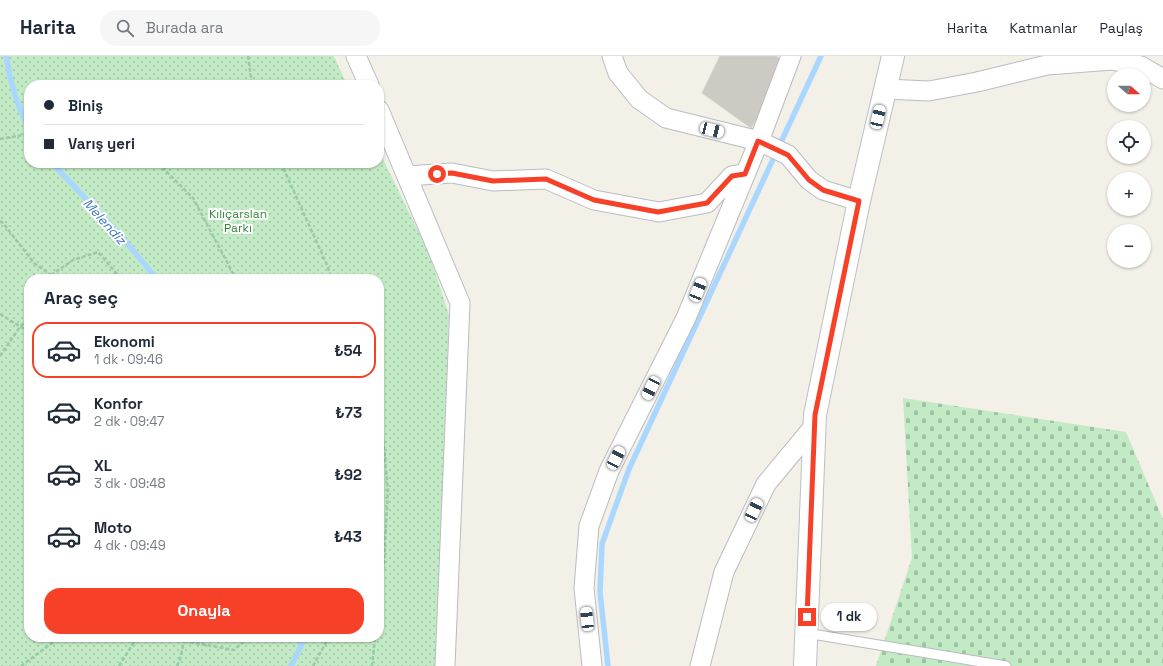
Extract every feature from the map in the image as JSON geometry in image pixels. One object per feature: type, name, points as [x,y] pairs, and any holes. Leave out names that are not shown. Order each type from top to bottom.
[{"type":"main road","points":[[805,666],[815,415],[859,201],[893,56]]},
{"type":"street","points":[[356,56],[367,80]]},
{"type":"street","points":[[612,56],[618,73],[639,99],[666,118],[758,141],[788,155],[809,180],[823,190],[859,201]]},
{"type":"street","points":[[592,666],[584,588],[589,526],[609,471],[686,318],[791,56]]},
{"type":"street","points":[[885,89],[929,91],[977,82],[1047,65],[1112,60],[1141,66],[1163,79]]},
{"type":"street","points":[[384,122],[460,303],[445,666]]},
{"type":"street","points":[[407,176],[452,173],[493,181],[546,179],[594,200],[658,212],[707,203],[732,176],[745,174]]},
{"type":"street","points":[[700,666],[724,572],[766,484],[815,425]]},
{"type":"lane","points":[[806,633],[1006,666]]},
{"type":"path","points":[[248,56],[251,80]]},
{"type":"path","points":[[1,139],[24,135]]},
{"type":"path","points":[[163,168],[193,198],[233,274]]},
{"type":"path","points":[[283,168],[330,274]]},
{"type":"path","points":[[0,221],[34,263],[50,274]]},
{"type":"path","points":[[52,274],[73,260],[98,252],[117,274]]},
{"type":"path","points":[[0,314],[24,329]]},
{"type":"path","points":[[0,356],[24,323]]},
{"type":"path","points":[[384,448],[388,490],[384,561]]},
{"type":"path","points":[[21,666],[53,642]]},
{"type":"path","points":[[119,666],[134,642]]},
{"type":"path","points":[[177,666],[184,642]]},
{"type":"path","points":[[190,642],[234,650],[243,642]]},
{"type":"path","points":[[313,666],[326,642]]},
{"type":"path","points":[[372,666],[374,642]]},
{"type":"green space","name":"Kılıçarslan Parkı","points":[[0,56],[334,56],[345,80],[24,80],[24,168],[384,168],[384,161],[429,253],[449,315],[436,666],[0,666]]},
{"type":"green space","points":[[903,398],[1126,432],[1163,519],[1163,666],[876,666],[912,558]]},
{"type":"building","points":[[720,56],[776,56],[788,64],[751,128],[702,93]]},
{"type":"waterway","name":"Melendiz","points":[[6,56],[14,94],[24,118]]},
{"type":"waterway","points":[[608,666],[600,592],[602,544],[629,469],[821,56]]},
{"type":"waterway","name":"Melendiz","points":[[57,168],[120,235],[153,274]]},
{"type":"waterway","name":"Melendiz","points":[[291,666],[302,642]]},
{"type":"route","points":[[437,174],[452,173],[493,181],[546,179],[594,200],[658,212],[707,203],[732,176],[745,174],[758,141],[788,155],[809,180],[823,190],[859,201],[815,415],[807,617]]}]
